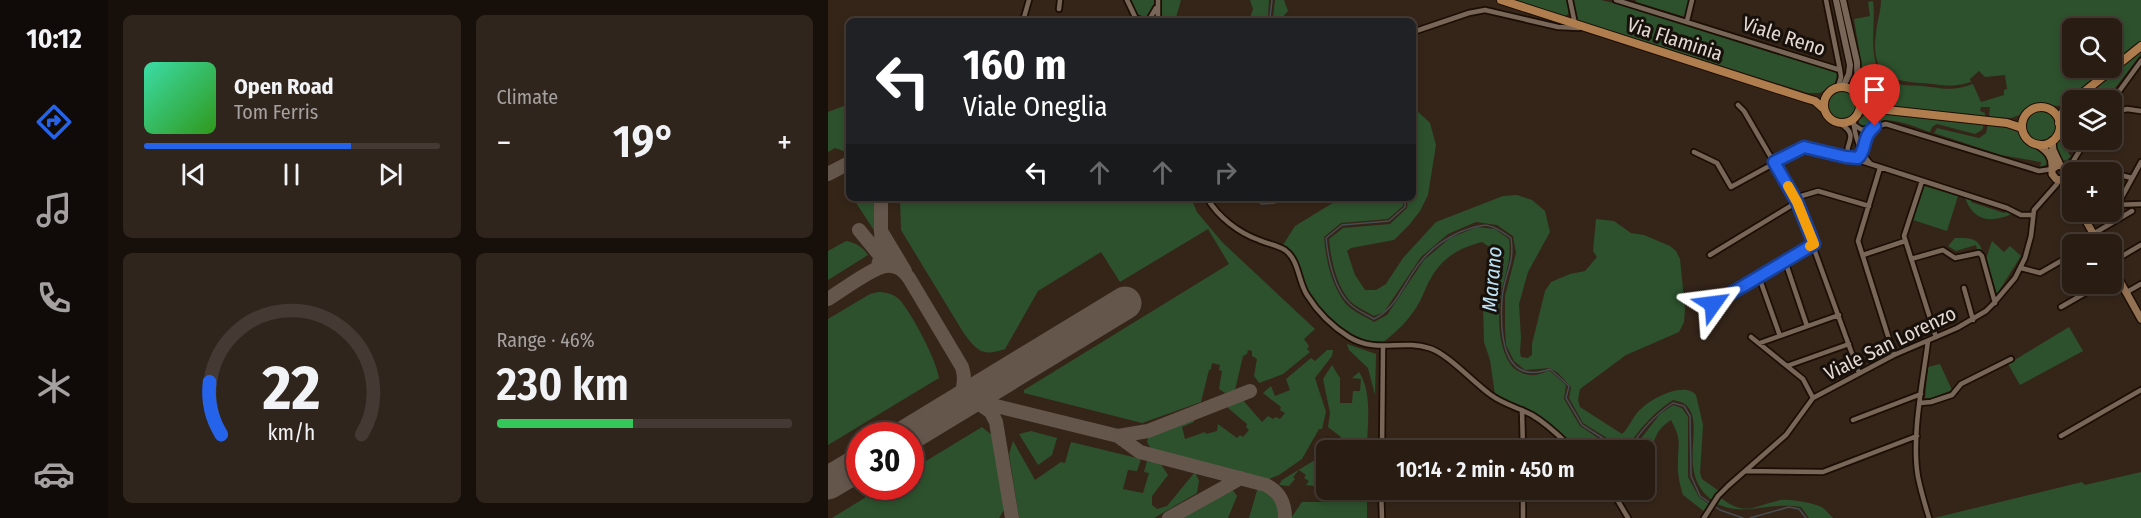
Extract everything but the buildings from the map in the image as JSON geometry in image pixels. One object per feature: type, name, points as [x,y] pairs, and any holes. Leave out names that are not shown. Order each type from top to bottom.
[{"type":"main road","name":"Via Flaminia","points":[[1501,0],[1815,101],[1824,109]]},
{"type":"main road","points":[[2087,90],[2141,46]]},
{"type":"main road","points":[[1806,98],[1840,87],[1852,90],[1859,99],[1878,109]]},
{"type":"main road","points":[[1829,92],[1824,100],[1824,109],[1828,118],[1840,124],[1855,120],[1867,110],[1878,109],[2007,123],[2022,129],[2028,139],[2048,153],[2052,159],[2052,169],[2061,174]]},
{"type":"main road","points":[[1855,120],[1859,99]]},
{"type":"main road","points":[[2007,123],[2024,118],[2035,109],[2049,110],[2062,105]]},
{"type":"main road","points":[[2038,145],[2052,141],[2059,131],[2056,115],[2049,110]]},
{"type":"main road","points":[[2022,129],[2024,118]]},
{"type":"main road","points":[[2059,123],[2062,118]]},
{"type":"main road","points":[[2052,141],[2061,174]]},
{"type":"main road","points":[[2122,286],[2141,319]]},
{"type":"street","points":[[1024,18],[1029,0]]},
{"type":"street","points":[[1059,9],[1060,0]]},
{"type":"street","points":[[1127,0],[1136,18]]},
{"type":"street","points":[[1570,0],[1575,24]]},
{"type":"street","name":"Viale Reno","points":[[1616,0],[1840,70]]},
{"type":"street","points":[[1687,21],[1692,0]]},
{"type":"street","points":[[1826,0],[1840,70],[1840,87]]},
{"type":"street","points":[[1836,0],[1850,65],[1849,74],[1840,87]]},
{"type":"street","points":[[1843,0],[1857,63],[1859,99]]},
{"type":"street","points":[[1149,18],[1158,3]]},
{"type":"street","points":[[1156,18],[1158,3]]},
{"type":"street","points":[[1519,17],[1529,9]]},
{"type":"street","points":[[1416,31],[1485,10],[1558,27],[1589,28]]},
{"type":"street","points":[[2120,90],[2141,61]]},
{"type":"street","points":[[1738,105],[1744,111],[1796,200],[1814,244],[1859,373]]},
{"type":"street","points":[[2122,110],[2141,111]]},
{"type":"street","points":[[1855,120],[1862,130],[1882,124],[1894,126],[2039,171],[2061,174]]},
{"type":"street","points":[[1855,120],[1862,149]]},
{"type":"street","points":[[1835,155],[1843,154],[1852,138],[1851,133],[1840,124]]},
{"type":"street","points":[[1854,159],[1862,149],[1866,135],[1875,126]]},
{"type":"street","points":[[1848,148],[1856,143],[1874,166]]},
{"type":"street","points":[[1694,152],[1717,164],[1731,187],[1804,147],[1854,159],[2007,208],[2021,215],[2032,215],[2080,150]]},
{"type":"street","points":[[1848,148],[1848,155],[1854,159]]},
{"type":"street","points":[[2122,197],[2141,162]]},
{"type":"street","points":[[1880,168],[1858,241],[1894,355]]},
{"type":"street","points":[[2039,171],[2052,169]]},
{"type":"street","points":[[2122,176],[2133,178]]},
{"type":"street","points":[[1922,181],[1904,236],[1936,337]]},
{"type":"street","points":[[1710,255],[1796,200],[1818,191],[1869,206]]},
{"type":"street","points":[[1209,201],[1218,214],[1249,236],[1282,248],[1288,253],[1293,259],[1306,294],[1333,324],[1355,340],[1371,346],[1418,346],[1434,349],[1494,398],[1522,410],[1553,429],[1564,440]]},
{"type":"street","points":[[2122,204],[2141,204]]},
{"type":"street","points":[[2104,234],[2132,211]]},
{"type":"street","name":"Viale San Lorenzo","points":[[1704,518],[1718,496],[1786,435],[1813,398],[1894,355],[1973,320],[1995,303],[2021,268],[2031,236],[2032,215]]},
{"type":"street","points":[[1863,255],[1905,241]]},
{"type":"street","points":[[1713,304],[1814,244]]},
{"type":"street","points":[[2122,256],[2141,245]]},
{"type":"street","points":[[1911,259],[1943,250],[1955,258],[1975,253],[1982,256],[1995,303]]},
{"type":"street","points":[[2021,268],[2040,273],[2062,260]]},
{"type":"street","points":[[1785,261],[1808,326]]},
{"type":"street","points":[[1759,277],[1779,336]]},
{"type":"street","points":[[2127,292],[2141,284]]},
{"type":"street","points":[[1964,288],[1973,320]]},
{"type":"street","points":[[2061,307],[2084,294]]},
{"type":"street","points":[[1759,343],[1839,315]]},
{"type":"street","points":[[1751,337],[1803,379],[1813,398]]},
{"type":"street","points":[[1928,341],[1917,436],[1918,475],[1929,518]]},
{"type":"street","points":[[1787,366],[1849,344]]},
{"type":"street","points":[[1382,440],[1383,347]]},
{"type":"street","points":[[1920,403],[1952,395],[1961,384],[2011,359]]},
{"type":"street","points":[[2061,436],[2141,390]]},
{"type":"street","points":[[1853,420],[1921,394]]},
{"type":"street","points":[[1522,410],[1523,440]]},
{"type":"street","points":[[1745,471],[1823,472],[1917,436]]},
{"type":"street","points":[[1381,500],[1382,518]]},
{"type":"street","points":[[1523,500],[1523,518]]},
{"type":"street","points":[[1617,500],[1628,518]]},
{"type":"green space","points":[[1130,0],[1156,0],[1149,17],[1142,18]]},
{"type":"green space","points":[[1162,0],[1181,0],[1176,18],[1160,18]]},
{"type":"green space","points":[[1250,0],[1269,0],[1266,18],[1250,18],[1253,9]]},
{"type":"green space","points":[[1275,0],[1284,0],[1288,11],[1282,18],[1273,18]]},
{"type":"green space","points":[[1514,0],[1567,0],[1569,12],[1563,16]]},
{"type":"green space","points":[[1573,0],[1601,0],[1633,8],[1838,72],[1839,80],[1820,93],[1808,93],[1583,22],[1577,19]]},
{"type":"green space","points":[[1636,0],[1689,0],[1685,17],[1636,2]]},
{"type":"green space","points":[[1881,0],[2141,0],[2141,41],[2122,57],[2122,18],[2062,18],[2062,78],[2097,78],[2080,90],[2062,90],[2062,104],[2059,106],[2034,105],[2020,115],[2011,118],[1989,117],[1990,107],[1981,107],[1980,111],[1985,113],[1985,116],[1882,106],[1864,99],[1865,86],[1854,19],[1870,16],[1868,2],[1873,1],[1875,61],[1879,72],[1887,79],[1901,85],[1947,89],[1973,84],[1981,102],[2004,95],[2004,90],[2007,89],[2005,75],[1985,77],[1979,71],[1970,79],[1971,82],[1950,86],[1898,80],[1883,72],[1876,57],[1875,46]]},
{"type":"green space","points":[[2141,51],[2114,90],[2092,90],[2107,78],[2122,78],[2122,66]]},
{"type":"green space","points":[[1842,91],[1852,95],[1856,105],[1852,115],[1842,119],[1832,115],[1828,105],[1832,95]]},
{"type":"green space","points":[[846,105],[846,152],[835,148],[828,152],[828,112]]},
{"type":"green space","points":[[1416,110],[1430,123],[1436,145],[1428,195],[1420,211],[1394,240],[1351,248],[1347,251],[1355,275],[1365,290],[1376,290],[1386,284],[1403,258],[1436,222],[1503,196],[1517,195],[1532,200],[1545,211],[1550,232],[1528,272],[1519,304],[1520,352],[1521,357],[1528,358],[1532,355],[1532,344],[1545,291],[1551,282],[1585,271],[1597,257],[1593,251],[1596,219],[1614,221],[1631,233],[1644,235],[1676,251],[1680,259],[1685,309],[1684,322],[1679,332],[1626,355],[1580,389],[1578,400],[1580,407],[1622,434],[1639,411],[1653,400],[1677,390],[1691,391],[1696,395],[1703,425],[1700,473],[1702,479],[1719,491],[1713,501],[1702,490],[1695,477],[1694,424],[1692,413],[1685,404],[1673,400],[1647,422],[1633,440],[1610,440],[1583,423],[1569,398],[1571,387],[1558,373],[1550,368],[1525,370],[1514,361],[1506,345],[1505,296],[1516,253],[1513,236],[1497,225],[1476,222],[1448,234],[1421,257],[1384,312],[1374,316],[1350,301],[1341,288],[1335,272],[1329,239],[1343,228],[1390,224],[1407,208],[1408,201],[1416,201]]},
{"type":"green space","points":[[2041,111],[2047,112],[2055,120],[2055,132],[2047,140],[2041,141],[2035,140],[2027,132],[2026,126],[2027,120],[2035,112]]},
{"type":"green space","points":[[1874,113],[1984,124],[1982,130],[1975,134],[1937,124],[1930,132],[1890,121],[1874,123],[1866,127],[1859,125],[1859,120],[1865,115]]},
{"type":"green space","points":[[1988,124],[2017,130],[2027,143],[2045,152],[2048,161],[2046,165],[2040,167],[2041,162],[2001,155],[1934,133],[1937,128],[1979,138],[1986,133]]},
{"type":"green space","points":[[2062,128],[2062,150],[2070,150],[2068,153],[2071,156],[2062,161],[2056,148]]},
{"type":"green space","points":[[1924,186],[1958,196],[1947,231],[1913,220]]},
{"type":"green space","points":[[1965,198],[1972,198],[1971,202],[2004,213],[2009,211],[2012,214],[1997,219],[1978,216],[1969,206]]},
{"type":"green space","points":[[855,201],[874,201],[875,232]]},
{"type":"green space","points":[[900,201],[1192,201],[1197,212],[1222,242],[1315,329],[1304,339],[1310,352],[1283,374],[1259,383],[1254,376],[1257,359],[1252,356],[1252,351],[1248,350],[1243,356],[1235,390],[1225,393],[1219,389],[1222,371],[1219,370],[1220,365],[1212,363],[1201,402],[1142,423],[1024,393],[1024,390],[1229,264],[1208,229],[1120,282],[1101,252],[1038,291],[1005,349],[991,352],[976,348],[963,332],[901,230]]},
{"type":"green space","points":[[1336,201],[1403,201],[1403,206],[1388,219],[1341,223],[1324,237],[1330,272],[1341,297],[1352,309],[1374,322],[1387,315],[1424,260],[1450,238],[1477,227],[1495,229],[1509,239],[1510,247],[1499,312],[1502,344],[1509,362],[1515,369],[1527,375],[1536,375],[1549,370],[1566,385],[1564,399],[1580,426],[1601,440],[1567,440],[1544,419],[1495,395],[1490,360],[1484,342],[1483,304],[1488,300],[1494,250],[1482,242],[1459,250],[1441,264],[1412,313],[1381,344],[1350,333],[1322,311],[1309,294],[1297,260],[1283,245],[1295,226]]},
{"type":"green space","points":[[1955,238],[1975,240],[1982,250],[1977,250],[1976,245],[1956,251],[1948,246]]},
{"type":"green space","points":[[846,241],[858,245],[868,255],[828,280],[828,251]]},
{"type":"green space","points":[[1992,241],[2004,252],[2010,246],[2021,256],[1997,294],[1986,259]]},
{"type":"green space","points":[[887,293],[900,300],[929,349],[939,378],[866,422],[846,422],[846,434],[828,445],[828,319],[870,294]]},
{"type":"green space","points":[[2069,327],[2083,351],[2020,385],[2008,364]]},
{"type":"green space","points":[[1347,344],[1376,354],[1375,395],[1368,368],[1349,350]]},
{"type":"green space","points":[[1327,350],[1333,350],[1332,356],[1315,378],[1326,412],[1322,429],[1319,429],[1302,459],[1279,475],[1269,479],[1151,449],[1147,442],[1149,435],[1193,417],[1194,422],[1182,427],[1185,439],[1205,432],[1206,434],[1217,431],[1218,424],[1237,438],[1240,435],[1243,437],[1249,430],[1246,427],[1247,424],[1228,408],[1227,403],[1241,398],[1262,422],[1268,416],[1280,419],[1285,413],[1263,393],[1271,386],[1275,396],[1290,390],[1286,379],[1311,358],[1315,361]]},
{"type":"green space","points":[[1940,364],[1952,390],[1929,399],[1925,398],[1928,367]]},
{"type":"green space","points":[[1332,365],[1340,378],[1340,403],[1352,403],[1353,391],[1360,391],[1361,379],[1352,378],[1359,372],[1368,400],[1367,440],[1340,440],[1341,437],[1328,427],[1330,413],[1323,379]]},
{"type":"green space","points":[[1673,405],[1682,408],[1688,417],[1688,477],[1699,497],[1710,505],[1705,512],[1683,495],[1678,470],[1678,437],[1671,420],[1660,429],[1655,440],[1640,440],[1660,414]]},
{"type":"green space","points":[[982,427],[993,436],[1004,510],[999,518],[832,518],[861,500],[924,500],[924,462]]},
{"type":"green space","points":[[1031,431],[1057,438],[1052,455],[1038,465],[1019,434]]},
{"type":"green space","points":[[1013,441],[1035,480],[1061,462],[1065,463],[1071,442],[1141,459],[1137,471],[1128,470],[1123,489],[1143,493],[1149,473],[1144,472],[1147,461],[1160,463],[1168,475],[1152,496],[1152,505],[1157,509],[1167,506],[1195,472],[1199,481],[1197,493],[1154,518],[1019,518],[1009,454]]},
{"type":"green space","points":[[1315,460],[1316,461],[1316,486],[1306,485],[1309,481],[1304,478],[1306,475],[1299,470],[1289,486],[1279,485],[1282,480]]},
{"type":"green space","points":[[2141,472],[2141,518],[1934,518],[2082,482],[2085,485]]},
{"type":"green space","points":[[1258,487],[1273,495],[1280,518],[1249,518]]},
{"type":"green space","points":[[1232,489],[1237,496],[1228,518],[1180,518]]},
{"type":"green space","points":[[1720,497],[1736,507],[1743,508],[1757,507],[1781,500],[1802,502],[1823,508],[1833,518],[1809,518],[1801,507],[1737,509],[1726,507],[1715,503]]},
{"type":"green space","points":[[1329,500],[1367,500],[1367,518],[1291,518],[1302,502]]},
{"type":"waterway","name":"Marano","points":[[1269,18],[1272,0]]},
{"type":"waterway","name":"Marano","points":[[1257,201],[1262,204],[1277,201]]},
{"type":"waterway","name":"Marano","points":[[1405,201],[1405,207],[1389,221],[1342,225],[1326,238],[1333,273],[1344,298],[1355,308],[1374,319],[1390,307],[1417,267],[1440,243],[1475,226],[1492,226],[1511,238],[1512,255],[1503,290],[1501,311],[1503,340],[1507,353],[1513,363],[1522,370],[1534,372],[1550,369],[1569,386],[1566,398],[1582,425],[1605,440]]},
{"type":"waterway","name":"Marano","points":[[1635,440],[1648,424],[1673,403],[1684,406],[1690,416],[1691,476],[1700,496],[1720,510],[1743,518]]},
{"type":"waterway","name":"Marano","points":[[1750,518],[1789,507],[1799,509],[1806,518]]},
{"type":"taxiway","points":[[828,174],[846,165]]},
{"type":"taxiway","points":[[881,201],[881,231]]},
{"type":"taxiway","points":[[859,230],[884,259]]},
{"type":"taxiway","points":[[878,266],[882,250],[881,231],[905,271]]},
{"type":"taxiway","points":[[828,299],[879,268],[893,266],[902,270],[962,367],[963,389],[951,408]]},
{"type":"taxiway","points":[[1118,436],[1148,431],[1250,391]]},
{"type":"taxiway","points":[[956,406],[984,403],[1118,436],[1140,452],[1266,485],[1281,498],[1285,518]]},
{"type":"taxiway","points":[[981,405],[991,412],[996,422],[1012,518]]},
{"type":"taxiway","points":[[1169,518],[1241,478]]},
{"type":"runway","points":[[924,425],[1125,303]]},
{"type":"runway","points":[[828,483],[846,472]]},
{"type":"slow traffic","points":[[1788,186],[1814,244],[1810,246]]},
{"type":"route","points":[[1713,304],[1814,244],[1797,202],[1774,162],[1804,147],[1858,158],[1863,153],[1863,142],[1866,135],[1875,126]]}]
